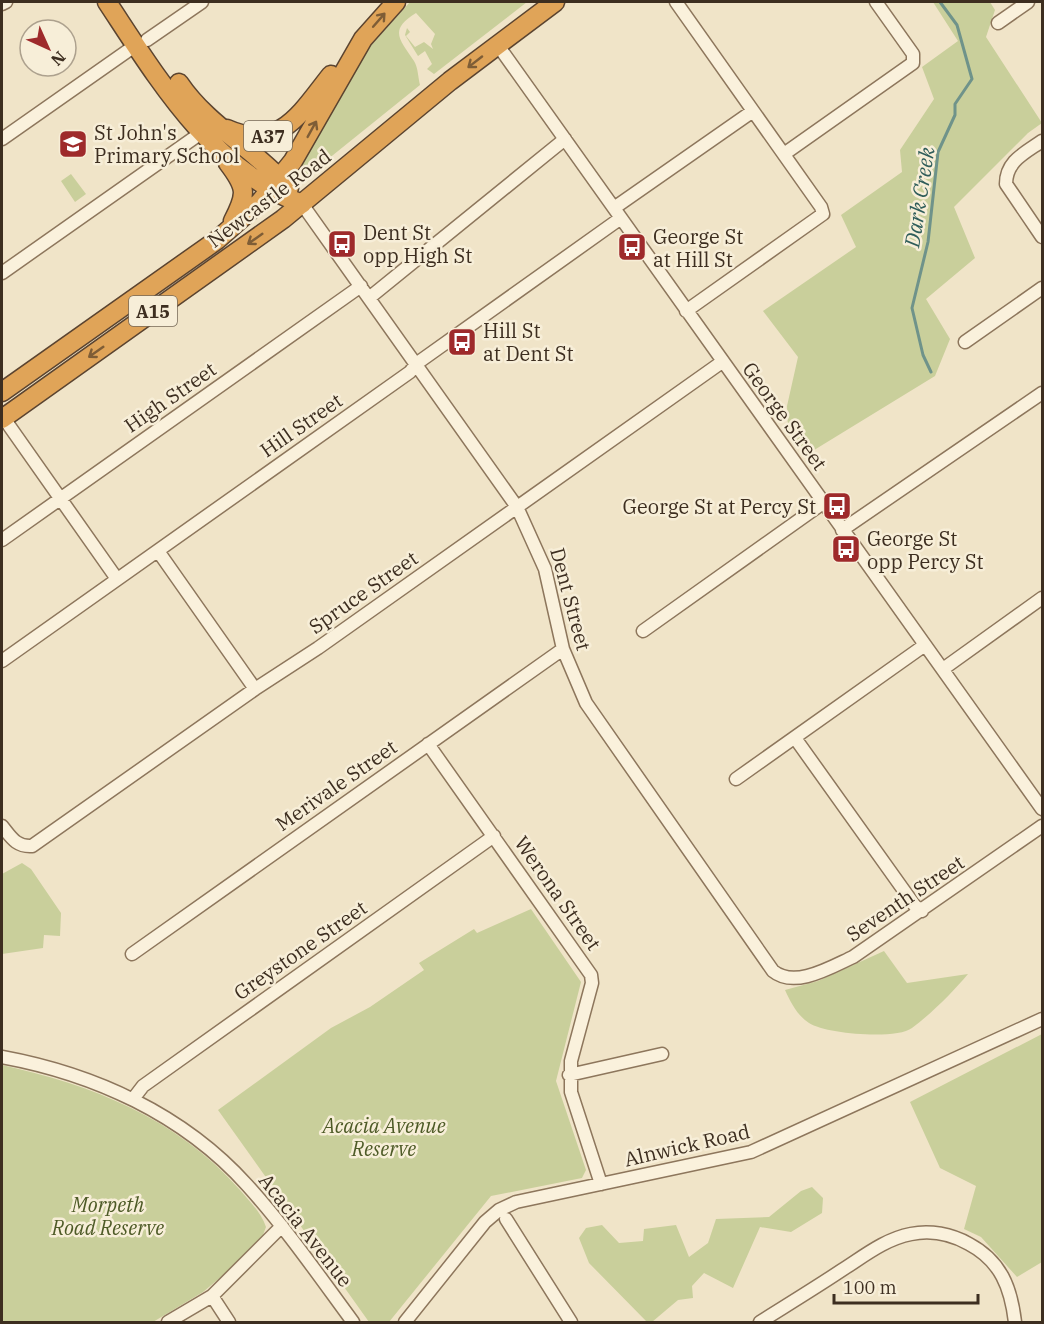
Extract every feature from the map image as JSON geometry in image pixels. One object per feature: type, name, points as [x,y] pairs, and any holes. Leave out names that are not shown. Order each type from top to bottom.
[{"type":"highway","name":"A37","points":[[107,2],[203,114],[277,184],[302,204]]},
{"type":"highway","name":"A37","points":[[120,2],[142,43],[201,133],[215,147],[277,184]]},
{"type":"highway","name":"Newcastle Road","points":[[2,392],[228,231],[277,184],[363,39],[396,2]]},
{"type":"highway","name":"Newcastle Road","points":[[2,418],[302,204],[497,44],[555,2]]},
{"type":"highway","name":"A37","points":[[203,114],[225,128],[247,136],[262,137],[278,132],[305,108],[363,39]]},
{"type":"highway","points":[[215,147],[239,178],[244,193],[242,203],[228,231]]},
{"type":"street","points":[[2,4],[6,2]]},
{"type":"street","points":[[2,140],[202,2]]},
{"type":"street","points":[[676,2],[821,207],[822,214],[686,311]]},
{"type":"street","points":[[784,154],[911,66],[915,60],[876,2]]},
{"type":"street","points":[[998,23],[1028,2]]},
{"type":"street","name":"George Street","points":[[497,44],[1042,809]]},
{"type":"street","name":"Hill Street","points":[[2,662],[410,372],[416,364],[753,111]]},
{"type":"street","points":[[2,273],[201,133]]},
{"type":"street","points":[[369,298],[565,139]]},
{"type":"street","points":[[1042,141],[1013,161],[1006,173],[1006,184],[1042,237]]},
{"type":"street","name":"Dent Street","points":[[302,204],[517,507],[545,569],[563,649],[573,677],[603,729],[766,961],[780,976]]},
{"type":"street","name":"High Street","points":[[2,540],[361,286]]},
{"type":"street","points":[[965,342],[1042,288]]},
{"type":"street","name":"Spruce Street","points":[[2,826],[15,842],[22,846],[32,846],[255,688],[318,648],[722,362]]},
{"type":"street","points":[[842,530],[1042,393]]},
{"type":"street","points":[[2,418],[117,579]]},
{"type":"street","points":[[643,631],[823,503]]},
{"type":"street","points":[[158,551],[255,688]]},
{"type":"street","points":[[943,669],[1042,598]]},
{"type":"street","points":[[736,779],[925,645]]},
{"type":"street","name":"Merivale Street","points":[[132,954],[563,649]]},
{"type":"street","points":[[795,738],[915,906],[922,911]]},
{"type":"street","name":"Werona Street","points":[[428,744],[591,975],[592,983],[569,1076],[571,1092],[601,1184]]},
{"type":"street","name":"Seventh Street","points":[[780,976],[793,979],[826,969],[853,957],[1042,826]]},
{"type":"street","name":"Greystone Street","points":[[133,1099],[143,1086],[494,836]]},
{"type":"street","name":"Alnwick Road","points":[[405,1323],[485,1222],[499,1210],[516,1202],[751,1152],[1042,1019]]},
{"type":"street","points":[[569,1076],[662,1054]]},
{"type":"street","name":"Acacia Avenue","points":[[2,1057],[70,1073],[133,1099],[176,1125],[212,1152],[245,1183],[282,1226],[353,1323]]},
{"type":"street","points":[[506,1219],[571,1323]]},
{"type":"street","points":[[168,1323],[212,1296],[282,1226]]},
{"type":"street","points":[[760,1323],[887,1241],[911,1234],[937,1233],[963,1241],[981,1250],[1000,1269],[1012,1293],[1015,1323]]},
{"type":"street","points":[[212,1296],[229,1323]]},
{"type":"green space","points":[[410,2],[527,2],[434,74],[427,69],[432,64],[425,51],[418,56],[405,35],[407,28],[410,32],[406,36],[415,47],[424,42],[433,49],[431,44],[435,34],[416,13],[407,19],[399,30],[399,36],[415,63],[420,85],[307,176],[301,163],[365,52]]},
{"type":"green space","points":[[933,2],[990,2],[995,10],[986,37],[1042,123],[1028,133],[954,207],[975,258],[926,299],[950,339],[935,376],[806,455],[788,429],[787,406],[798,357],[763,311],[856,247],[841,215],[902,172],[900,150],[934,99],[922,67],[958,41]]},
{"type":"green space","points":[[71,174],[86,194],[75,202],[61,181]]},
{"type":"green space","points":[[22,863],[31,869],[61,913],[60,936],[44,935],[43,948],[2,954],[2,874]]},
{"type":"green space","name":"Acacia Avenue Reserve","points":[[531,909],[581,982],[556,1081],[586,1170],[582,1178],[491,1196],[389,1322],[369,1322],[218,1110],[331,1028],[370,1007],[424,970],[419,963],[474,929],[477,933]]},
{"type":"green space","points":[[884,951],[907,983],[968,974],[942,1002],[912,1028],[892,1034],[845,1033],[818,1027],[801,1016],[785,990],[818,981]]},
{"type":"green space","points":[[1042,1034],[1042,1262],[1017,1277],[981,1237],[964,1229],[976,1186],[940,1168],[910,1102]]},
{"type":"green space","name":"Morpeth Road Reserve","points":[[2,1065],[100,1094],[161,1124],[189,1143],[240,1190],[261,1216],[266,1227],[263,1235],[234,1266],[203,1292],[153,1322],[2,1322]]},
{"type":"green space","points":[[812,1187],[823,1198],[822,1213],[791,1232],[760,1227],[733,1288],[704,1273],[692,1286],[693,1298],[678,1300],[652,1322],[647,1322],[589,1263],[579,1238],[586,1228],[602,1225],[619,1243],[643,1241],[644,1229],[676,1225],[689,1257],[708,1243],[716,1219],[769,1217],[801,1191]]},
{"type":"waterway","name":"Dark Creek","points":[[931,372],[923,355],[912,308],[928,242],[938,152],[955,115],[955,104],[972,79],[957,25],[940,2]]},
{"type":"place","name":"St John's Primary School","points":[[73,144]]},
{"type":"place","name":"Dent St opp High St","points":[[342,244]]},
{"type":"place","name":"George St at Hill St","points":[[632,247]]},
{"type":"place","name":"Hill St at Dent St","points":[[462,342]]},
{"type":"place","name":"George St at Percy St","points":[[837,506]]},
{"type":"place","name":"George St opp Percy St","points":[[846,549]]}]
